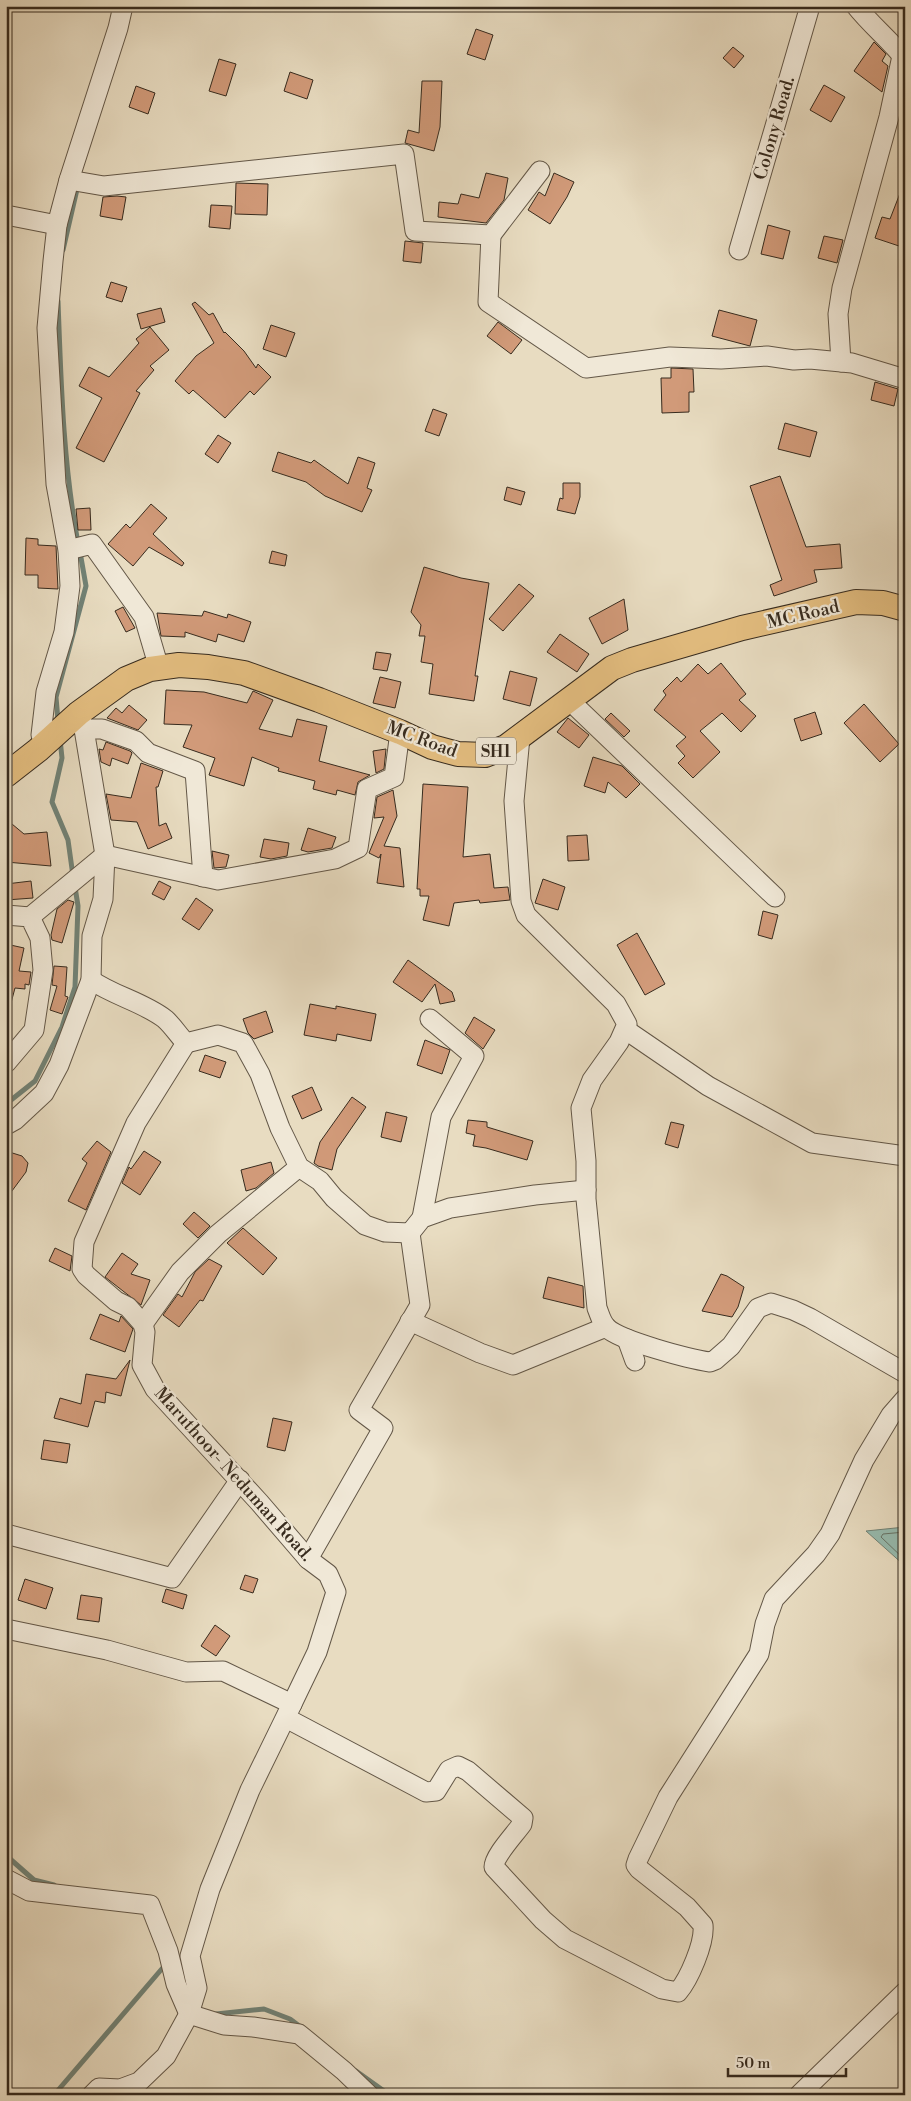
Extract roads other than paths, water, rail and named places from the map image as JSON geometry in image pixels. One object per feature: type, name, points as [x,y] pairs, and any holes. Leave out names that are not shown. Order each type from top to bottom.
[{"type":"main road","name":"MC Road","points":[[6,775],[40,743],[82,721],[126,679],[150,669],[188,666],[244,673],[400,732],[432,747],[458,754],[485,755],[506,747],[612,668],[632,660],[742,628],[856,602],[883,603],[905,609]]},
{"type":"street","points":[[40,743],[46,692],[64,632],[70,586],[68,550],[56,484],[47,328],[57,225],[69,180],[118,28],[123,6]]},
{"type":"street","name":"Colony Road.","points":[[739,250],[810,6]]},
{"type":"street","points":[[841,362],[838,314],[842,288],[903,58],[888,40],[870,24],[856,6]]},
{"type":"street","points":[[69,180],[104,186],[404,154],[415,231],[491,235]]},
{"type":"street","points":[[540,170],[491,235],[488,302],[586,368],[670,357],[721,359],[767,356],[794,360],[810,359],[857,364],[905,379]]},
{"type":"street","points":[[6,215],[57,225]]},
{"type":"street","points":[[68,550],[92,544],[144,616],[159,668]]},
{"type":"street","points":[[569,700],[775,896]]},
{"type":"street","points":[[6,1124],[15,1120],[44,1092],[59,1065],[91,980],[92,936],[103,899],[105,855],[82,721]]},
{"type":"street","points":[[82,721],[136,742],[148,753],[195,771],[203,877]]},
{"type":"street","points":[[105,855],[218,880],[263,874],[335,859],[358,848],[367,789],[394,777],[400,732]]},
{"type":"street","points":[[520,737],[514,801],[521,901],[526,915],[616,1004],[627,1024],[626,1030],[612,1054],[592,1080],[581,1108],[586,1161],[586,1190],[597,1308],[606,1327],[627,1339],[710,1362],[716,1360],[731,1346],[758,1308],[771,1303],[810,1318],[905,1373]]},
{"type":"street","points":[[6,915],[30,917],[105,855]]},
{"type":"street","points":[[6,1063],[34,1030],[43,970],[40,938],[30,917]]},
{"type":"street","points":[[91,980],[106,991],[134,1002],[164,1019],[186,1043]]},
{"type":"street","points":[[308,1559],[382,1428],[359,1410],[420,1305],[410,1233],[422,1218],[441,1117],[474,1056],[430,1019]]},
{"type":"street","points":[[626,1030],[708,1086],[812,1143],[905,1156]]},
{"type":"street","points":[[300,1167],[218,1234],[180,1272],[144,1324],[128,1307],[116,1301],[86,1275],[82,1269],[84,1242],[136,1123],[186,1043],[218,1035],[243,1043],[260,1074],[280,1128],[300,1167],[320,1182],[334,1198],[365,1225],[384,1232],[410,1233]]},
{"type":"street","points":[[422,1218],[450,1208],[534,1195],[586,1190]]},
{"type":"street","points":[[410,1321],[480,1353],[513,1365],[606,1327]]},
{"type":"street","name":"Maruthoor- Neduman Road.","points":[[144,1324],[146,1332],[142,1365],[155,1388],[240,1480],[308,1559],[328,1574],[336,1592],[317,1652],[250,1790],[210,1889],[190,1956],[197,1988],[189,2014]]},
{"type":"street","points":[[627,1339],[635,1361]]},
{"type":"street","points":[[6,1629],[107,1650],[186,1672],[223,1671],[426,1792],[436,1791],[449,1770],[458,1766],[468,1771],[523,1818],[522,1824],[497,1859],[494,1867],[538,1915],[571,1942],[662,1989],[678,1992],[699,1950],[704,1936],[703,1925],[687,1907],[639,1869],[636,1865],[638,1859],[668,1797],[759,1654],[765,1624],[774,1599],[816,1554],[830,1534],[864,1460],[891,1415],[905,1399]]},
{"type":"street","points":[[6,1534],[172,1578],[240,1480]]},
{"type":"street","points":[[6,1879],[29,1891],[150,1905],[168,1951],[176,1984],[189,2014],[224,2025],[253,2026],[299,2034],[344,2071],[369,2095]]},
{"type":"street","points":[[799,2095],[905,1992]]},
{"type":"street","points":[[92,2095],[99,2088],[120,2089],[139,2082],[166,2056],[189,2014]]},
{"type":"water","points":[[905,1527],[905,1566],[866,1531]]},
{"type":"waterway","points":[[63,250],[78,185]]},
{"type":"waterway","points":[[58,301],[66,453],[78,543]]},
{"type":"waterway","points":[[58,721],[56,697],[86,586],[80,552]]},
{"type":"waterway","points":[[60,739],[62,758],[52,802],[68,840],[73,876]]},
{"type":"waterway","points":[[6,1104],[35,1081],[62,1027],[75,987],[78,906],[75,887]]},
{"type":"waterway","points":[[6,1844],[9,1858],[34,1880],[54,1885]]},
{"type":"waterway","points":[[54,2095],[166,1964]]},
{"type":"waterway","points":[[216,2014],[264,2009],[290,2019],[302,2028]]},
{"type":"waterway","points":[[356,2071],[387,2095]]}]
